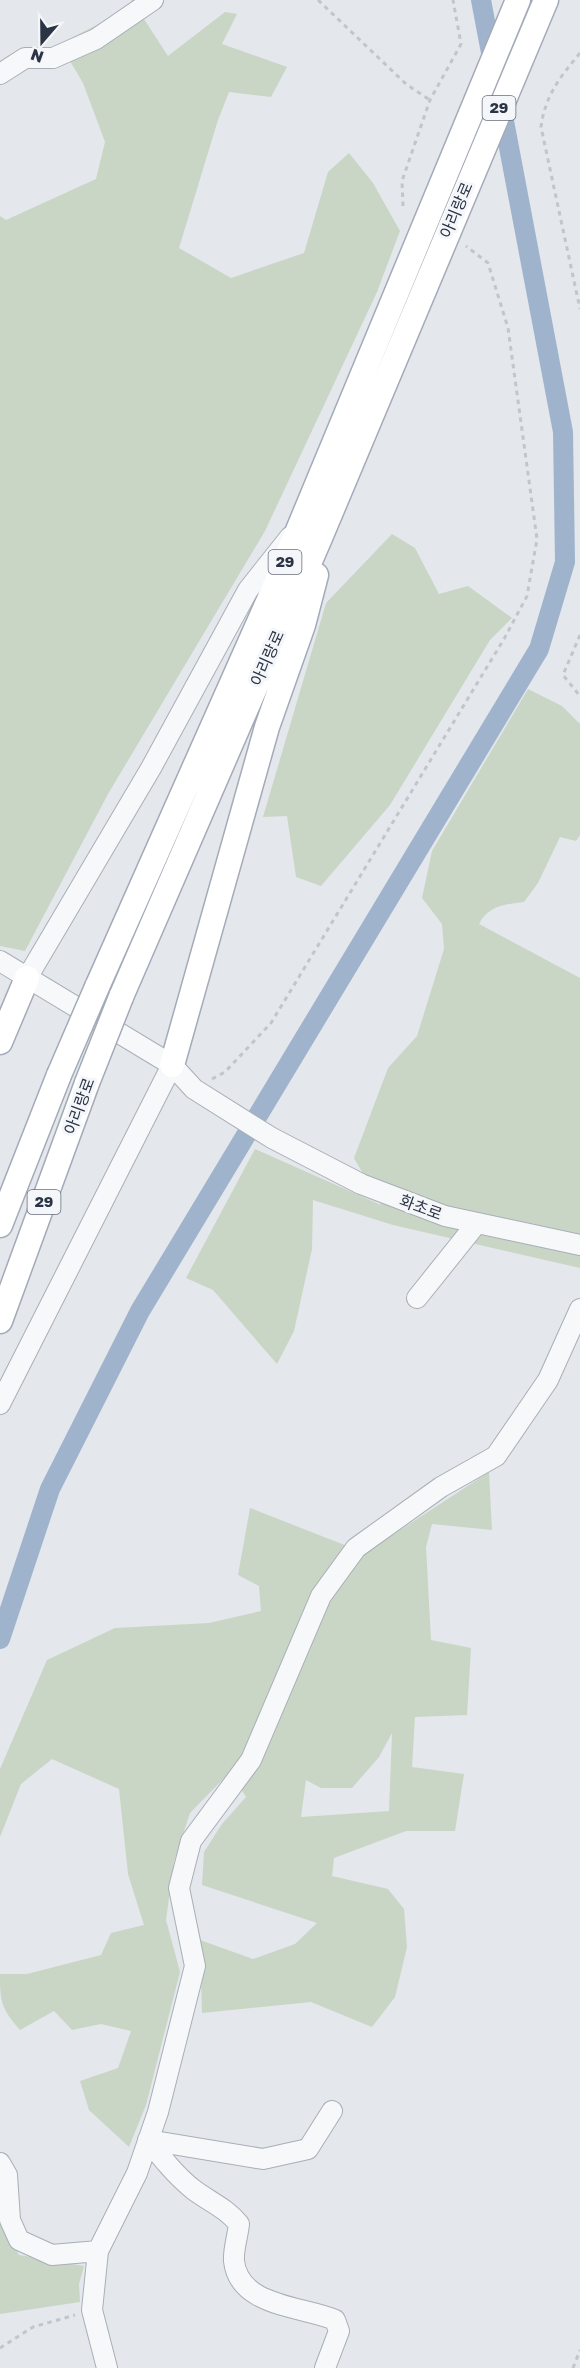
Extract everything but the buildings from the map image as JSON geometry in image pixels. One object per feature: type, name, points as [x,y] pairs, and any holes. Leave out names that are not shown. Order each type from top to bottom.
[{"type":"main road","name":"아리랑로","points":[[0,1225],[59,1075],[301,523],[518,0]]},
{"type":"main road","name":"아리랑로","points":[[0,1321],[87,1083],[121,998],[320,538],[546,0]]},
{"type":"main road","points":[[172,1065],[267,727],[303,625],[315,580],[320,538]]},
{"type":"main road","points":[[0,1042],[27,978]]},
{"type":"street","points":[[0,74],[25,58],[53,58],[96,39],[153,0]]},
{"type":"street","points":[[27,978],[152,768],[248,591],[301,523]]},
{"type":"street","points":[[0,961],[172,1065],[194,1089]]},
{"type":"street","points":[[0,1404],[172,1065]]},
{"type":"street","name":"화초로","points":[[194,1089],[272,1138],[361,1184],[445,1216],[580,1246]]},
{"type":"street","points":[[417,1298],[477,1223]]},
{"type":"street","points":[[107,2368],[92,2310],[98,2251],[137,2173],[158,2112],[195,1966],[179,1888],[191,1841],[251,1760],[321,1596],[356,1548],[441,1487],[496,1456],[548,1380],[580,1309]]},
{"type":"street","points":[[148,2140],[263,2159],[308,2149],[332,2111]]},
{"type":"street","points":[[148,2140],[167,2165],[193,2189],[228,2210],[239,2224],[234,2260],[243,2285],[271,2302],[318,2313],[335,2320],[339,2331],[325,2368]]},
{"type":"street","points":[[0,2163],[7,2175],[10,2220],[19,2241],[52,2255],[98,2251]]},
{"type":"path","points":[[318,0],[406,84],[430,100]]},
{"type":"path","points":[[403,206],[402,181],[430,100],[461,44],[453,0]]},
{"type":"path","points":[[580,53],[555,83],[544,105],[541,127],[580,309]]},
{"type":"path","points":[[194,1089],[225,1072],[271,1023],[504,639],[527,596],[537,539],[508,328],[489,263],[463,244]]},
{"type":"path","points":[[580,634],[563,675],[580,696]]},
{"type":"path","points":[[0,2348],[33,2327],[92,2310]]},
{"type":"path","points":[[573,2368],[580,2350]]},
{"type":"green space","points":[[131,0],[155,0],[142,16],[168,56],[225,12],[237,14],[222,44],[287,67],[271,97],[229,92],[218,120],[179,248],[231,278],[304,253],[328,172],[349,153],[373,183],[400,231],[377,292],[265,531],[108,794],[25,951],[0,946],[0,216],[6,220],[96,179],[105,142],[83,83],[60,44],[135,5]]},
{"type":"green space","points":[[392,534],[415,548],[439,594],[468,586],[512,618],[490,640],[390,805],[321,886],[296,877],[287,816],[263,817],[326,603]]},
{"type":"green space","points":[[528,689],[562,706],[580,724],[580,835],[576,841],[560,837],[538,883],[524,902],[504,905],[492,910],[479,924],[580,978],[580,1268],[393,1225],[313,1200],[312,1249],[294,1331],[277,1364],[213,1290],[186,1278],[255,1149],[381,1205],[354,1158],[388,1068],[417,1036],[444,949],[442,924],[422,898],[432,851]]},
{"type":"green space","points":[[489,1472],[492,1530],[432,1524],[426,1547],[431,1640],[471,1648],[467,1715],[415,1717],[412,1767],[464,1774],[455,1831],[406,1831],[334,1858],[332,1876],[388,1889],[404,1909],[407,1947],[395,1997],[372,2027],[311,2002],[202,2013],[200,1940],[253,1959],[295,1944],[317,1923],[202,1885],[204,1852],[222,1824],[246,1797],[230,1772],[190,1813],[174,1861],[166,1920],[180,1972],[146,2105],[129,2147],[89,2110],[80,2081],[118,2068],[131,2031],[101,2024],[72,2030],[54,2011],[20,2030],[5,2010],[0,1984],[0,1974],[27,1974],[101,1955],[111,1933],[144,1925],[128,1874],[119,1789],[52,1759],[21,1784],[0,1837],[0,1769],[47,1660],[115,1628],[209,1623],[261,1611],[259,1586],[238,1575],[250,1508],[365,1553]],"holes":[[[392,1733],[389,1811],[301,1817],[306,1780],[321,1788],[352,1788],[379,1757]]]},
{"type":"green space","points":[[0,2220],[19,2255],[84,2266],[79,2284],[80,2302],[0,2314]]},
{"type":"waterway","points":[[0,1639],[50,1489],[140,1311],[539,649],[565,562],[563,432],[481,0]]}]
